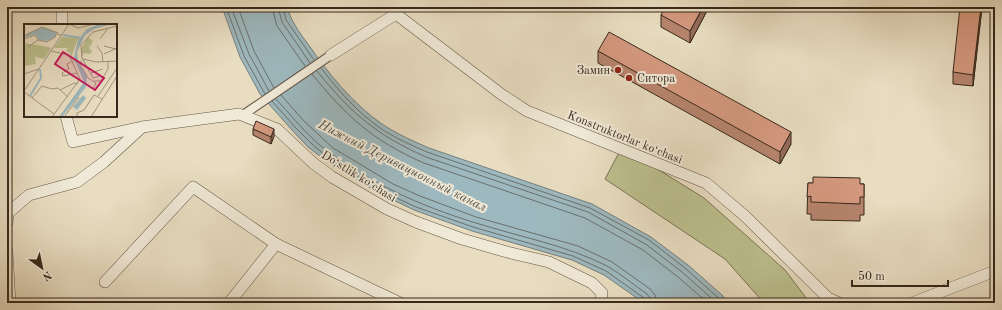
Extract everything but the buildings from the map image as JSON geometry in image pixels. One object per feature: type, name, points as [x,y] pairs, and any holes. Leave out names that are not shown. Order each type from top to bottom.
[{"type":"street","points":[[62,7],[62,24]]},
{"type":"street","points":[[243,116],[394,11]]},
{"type":"street","name":"Konstruktorlar ko‘chasi","points":[[394,11],[501,94],[527,111],[706,183],[745,216],[828,298],[839,303]]},
{"type":"street","name":"Do‘stlik ko‘chasi","points":[[66,117],[73,142],[142,127],[239,114],[277,129],[313,163],[332,177],[387,209],[416,222],[462,238],[507,252],[549,262],[592,283],[602,293],[602,303]]},
{"type":"street","points":[[7,223],[8,213],[30,195],[77,182],[104,162],[142,127]]},
{"type":"street","points":[[105,282],[193,187],[276,244],[400,303]]},
{"type":"street","points":[[233,301],[276,244]]},
{"type":"street","points":[[7,251],[10,303]]},
{"type":"street","points":[[912,303],[995,271]]},
{"type":"green space","points":[[622,147],[704,198],[785,270],[810,303],[764,303],[725,259],[605,179]]},
{"type":"water","name":"Нижний Деривационный канал","points":[[222,7],[287,7],[298,31],[333,77],[351,98],[382,124],[429,148],[592,204],[651,237],[688,265],[729,303],[644,303],[604,275],[572,260],[472,231],[414,210],[360,182],[325,160],[308,147],[260,94],[240,57]]},
{"type":"place","name":"Замин","points":[[618,70]]},
{"type":"place","name":"Ситора","points":[[629,78]]}]
